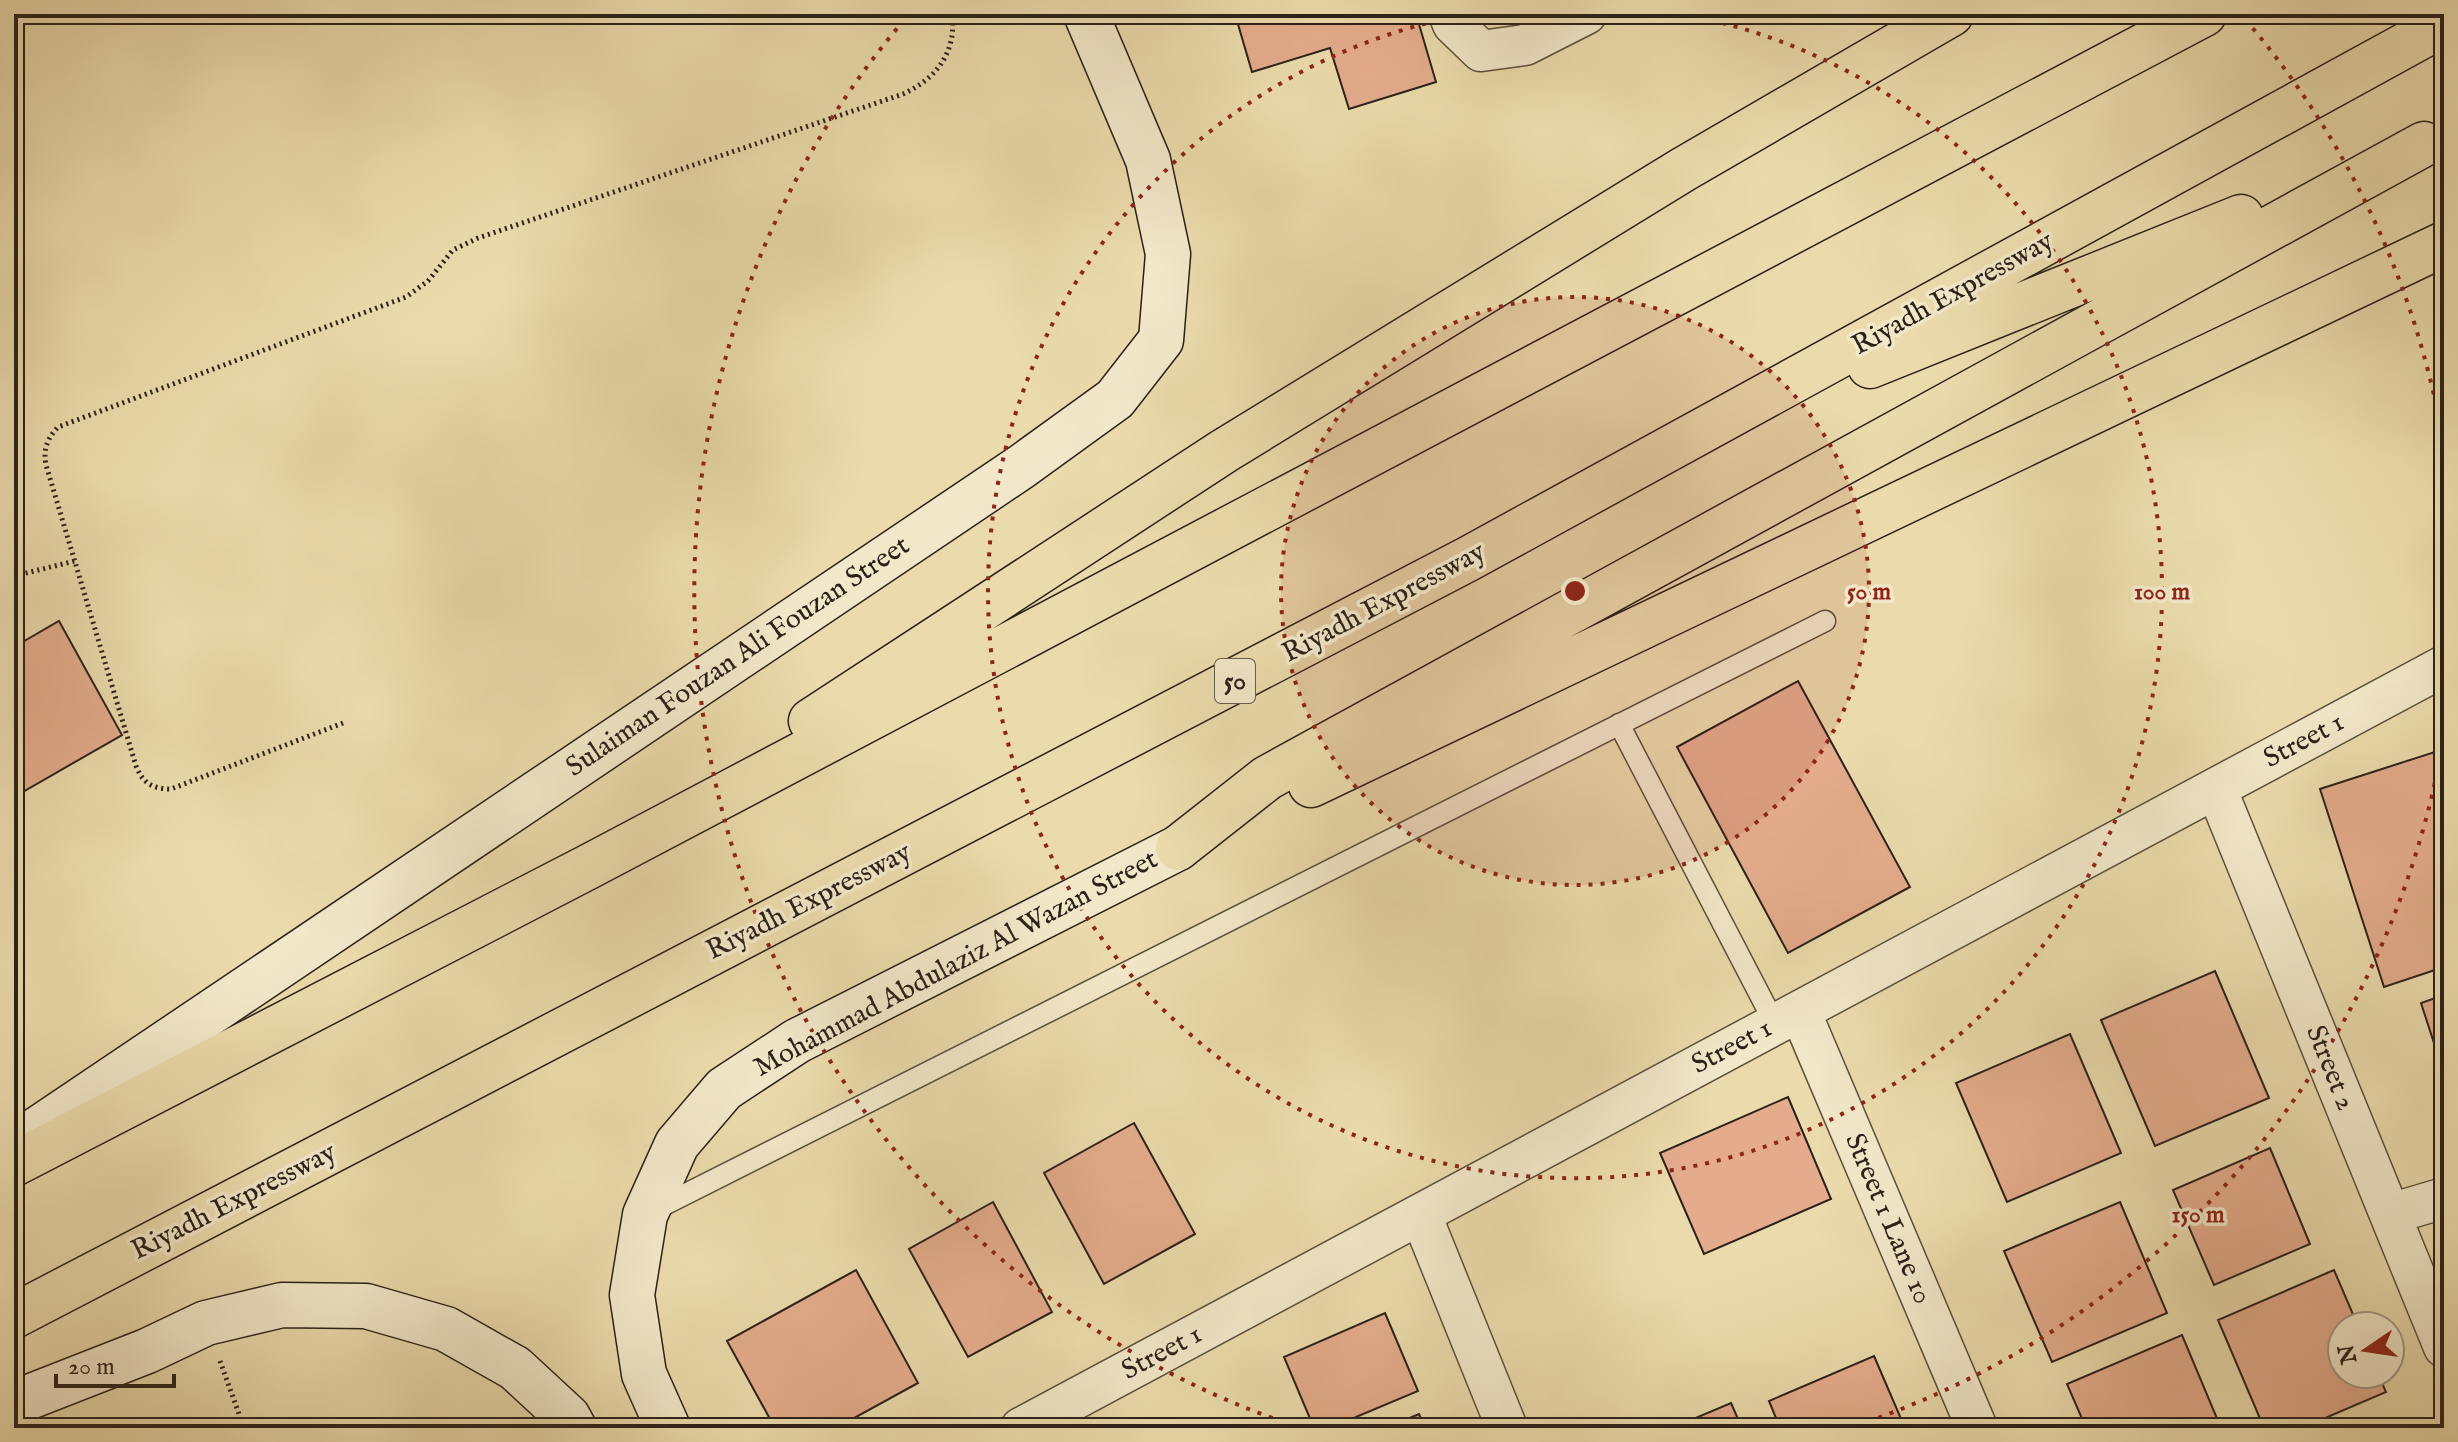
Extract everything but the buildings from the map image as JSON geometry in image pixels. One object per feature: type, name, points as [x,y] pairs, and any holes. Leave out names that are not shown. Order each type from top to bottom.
[{"type":"highway","points":[[588,867],[1224,451],[1671,176],[1951,14]]},
{"type":"highway","points":[[14,1164],[588,867],[2204,14]]},
{"type":"highway","name":"Riyadh Expressway","points":[[14,1316],[1468,559],[2444,24]]},
{"type":"highway","points":[[1468,559],[1844,377],[2434,140]]},
{"type":"highway","points":[[1178,848],[1267,778],[2434,140]]},
{"type":"highway","points":[[1178,848],[2444,244]]},
{"type":"street","name":"Sulaiman Fouzan Ali Fouzan Street","points":[[14,1145],[1021,467],[1115,399],[1161,340],[1168,254],[1148,160],[1086,14]]},
{"type":"street","points":[[1449,14],[1453,24],[1481,51],[1525,45],[1586,14]]},
{"type":"street","name":"Street 1","points":[[1026,1427],[2444,666]]},
{"type":"street","name":"Street 2","points":[[2216,788],[2444,1347]]},
{"type":"street","name":"Mohammad Abdulaziz Al Wazan Street","points":[[668,1428],[644,1374],[632,1295],[645,1215],[677,1144],[724,1089],[797,1041],[1178,848]]},
{"type":"street","name":"Street 1 Lane 10","points":[[1788,1017],[1977,1428]]},
{"type":"street","points":[[2390,1214],[2444,1198]]},
{"type":"street","points":[[1421,1215],[1507,1428]]},
{"type":"street","points":[[14,1403],[147,1351],[206,1323],[282,1305],[366,1306],[446,1329],[515,1368],[568,1417],[574,1428]]},
{"type":"lane","points":[[645,1215],[1825,621]]},
{"type":"lane","points":[[1619,724],[1788,1017]]},
{"type":"path","points":[[343,723],[171,789],[148,785],[136,766],[44,454],[46,444],[58,427],[406,297],[428,281],[453,250],[478,238],[920,86],[935,73],[946,56],[952,38],[952,14]]},
{"type":"path","points":[[14,576],[75,561]]},
{"type":"path","points":[[206,1323],[244,1428]]}]
